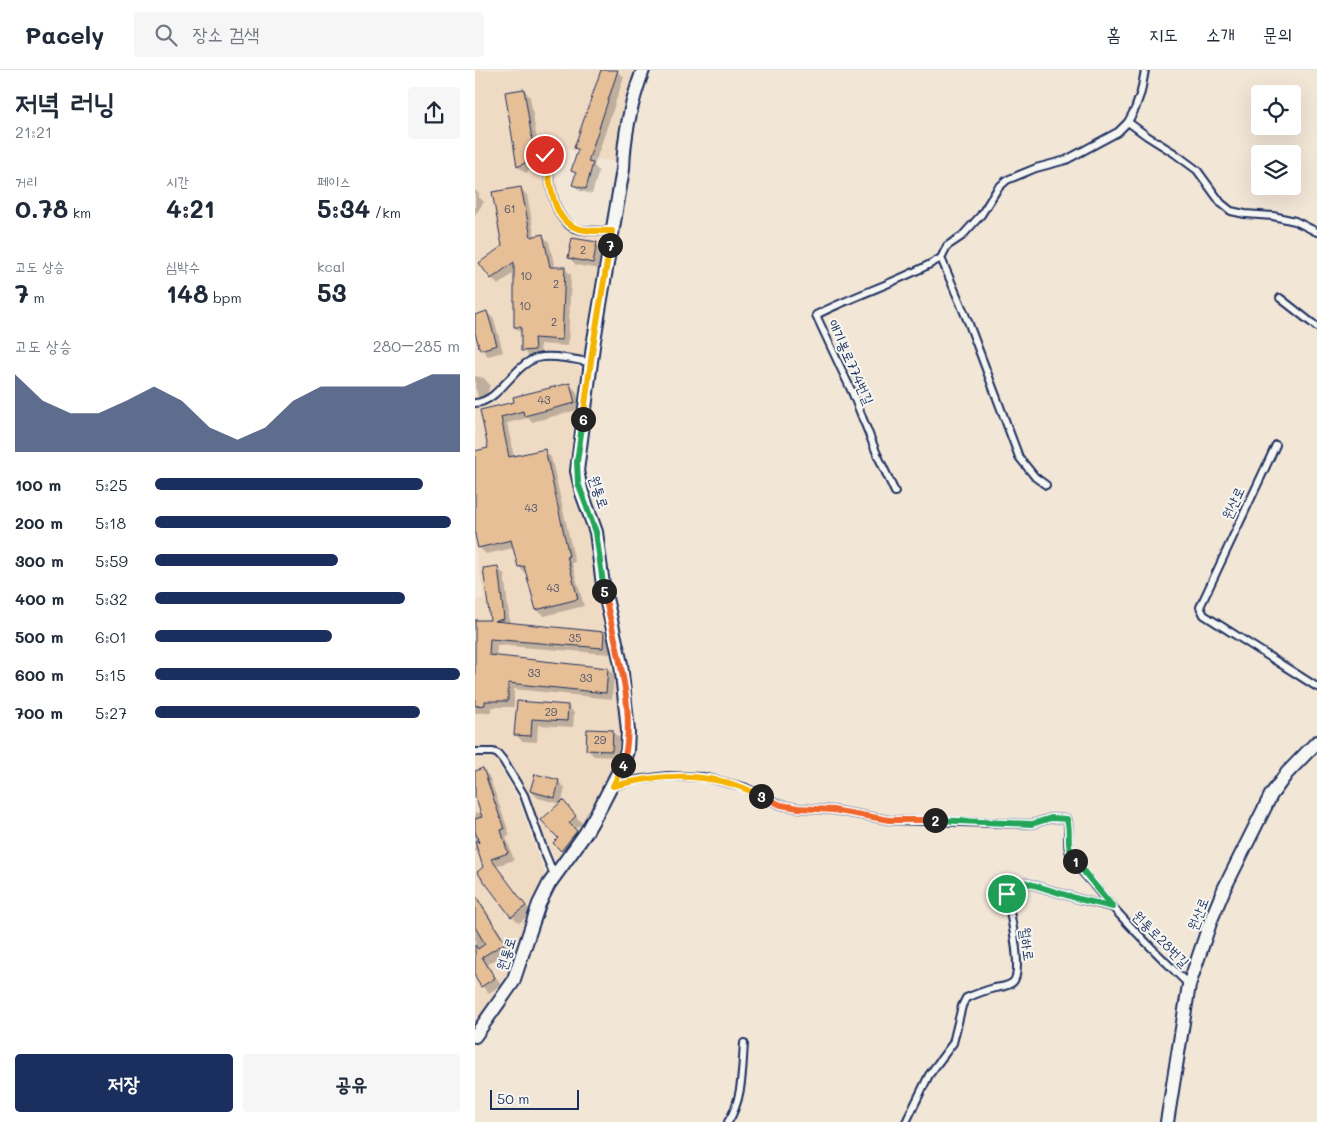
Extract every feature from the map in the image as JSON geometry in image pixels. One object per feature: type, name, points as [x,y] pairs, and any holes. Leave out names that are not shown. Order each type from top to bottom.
[{"type":"street","name":"원통로","points":[[475,1036],[513,982],[539,904],[555,876],[585,834],[613,786],[627,750],[628,731],[621,664],[603,585],[596,532],[582,493],[577,472],[591,362],[623,169],[624,142],[643,70]]},
{"type":"street","name":"원산로","points":[[1167,1122],[1189,985],[1211,920],[1224,889],[1271,795],[1287,773],[1317,742]]},
{"type":"lane","name":"애기봉로774번길","points":[[895,492],[816,315],[922,269],[941,258],[947,246],[962,236],[981,215],[998,188],[1007,180],[1036,168],[1066,160],[1118,132],[1128,122],[1135,109],[1141,92],[1145,70]]},
{"type":"lane","points":[[1128,122],[1197,170],[1221,203],[1231,211],[1273,216],[1295,221],[1317,232]]},
{"type":"lane","points":[[545,155],[555,206],[565,222],[574,228],[590,231],[612,231]]},
{"type":"lane","points":[[941,258],[969,324],[1019,457],[1035,477],[1046,485]]},
{"type":"lane","points":[[1280,298],[1317,327]]},
{"type":"lane","points":[[475,403],[488,399],[524,365],[536,358],[556,357],[591,362]]},
{"type":"lane","name":"원산로","points":[[1276,446],[1200,607],[1204,615],[1317,687]]},
{"type":"lane","points":[[475,752],[493,752],[498,754],[503,760],[524,795],[543,851],[555,876]]},
{"type":"lane","name":"원통로28번길","points":[[613,786],[636,780],[667,776],[704,777],[745,787],[781,805],[833,810],[889,820],[1032,824],[1051,818],[1067,819],[1069,827],[1067,839],[1070,852],[1079,868],[1113,907],[1189,985]]},
{"type":"lane","name":"월하로","points":[[906,1122],[929,1075],[953,1043],[962,1006],[966,998],[1006,986],[1013,982],[1017,976],[1016,948],[1007,894],[1010,887],[1016,883],[1024,882],[1113,907]]},
{"type":"lane","points":[[728,1122],[735,1110],[741,1080],[744,1043]]},
{"type":"shaded area","points":[[475,70],[627,70],[634,73],[615,161],[597,159],[562,147],[554,149],[552,152],[561,206],[564,213],[575,223],[585,226],[608,227],[585,354],[539,352],[531,354],[520,362],[489,394],[481,399],[475,399]]},
{"type":"shaded area","points":[[548,362],[578,366],[582,373],[573,466],[590,529],[621,693],[623,744],[619,760],[582,833],[559,859],[553,856],[524,787],[504,751],[501,749],[475,748],[475,601],[484,597],[475,549],[475,407],[488,405],[525,371],[536,365]]},
{"type":"shaded area","points":[[475,757],[491,757],[496,759],[518,799],[545,875],[509,978],[475,1028]]},
{"type":"building","points":[[601,70],[618,70],[588,162],[593,163],[586,189],[572,185],[576,173],[571,171],[578,149],[574,148]]},
{"type":"building","points":[[524,89],[535,158],[517,167],[505,92]]},
{"type":"building","points":[[521,187],[531,237],[543,234],[550,267],[565,267],[562,340],[534,338],[535,350],[521,351],[521,327],[514,327],[514,262],[491,279],[479,263],[502,246],[492,192]]},
{"type":"building","points":[[572,238],[597,242],[593,263],[568,258]]},
{"type":"building","points":[[487,311],[497,345],[480,350],[475,333],[475,315]]},
{"type":"building","points":[[570,383],[575,403],[524,416],[523,411],[501,417],[509,457],[545,449],[569,556],[567,556],[578,599],[536,610],[524,566],[518,567],[511,540],[478,548],[475,535],[475,451],[488,448],[480,410],[514,402],[513,397]]},
{"type":"building","points":[[498,566],[504,619],[495,621],[604,632],[603,648],[490,639],[489,655],[608,668],[606,693],[508,683],[508,701],[485,701],[485,705],[475,706],[475,620],[490,620],[483,568]]},
{"type":"building","points":[[517,701],[568,705],[567,721],[532,719],[531,736],[514,735]]},
{"type":"building","points":[[587,729],[613,730],[612,751],[586,750]]},
{"type":"building","points":[[483,768],[504,829],[501,830],[508,853],[491,859],[526,906],[511,917],[477,872],[483,867],[475,842],[476,840],[479,843],[475,831],[475,819],[482,817],[475,796],[475,771]]},
{"type":"building","points":[[535,774],[559,780],[555,798],[530,791]]},
{"type":"building","points":[[563,800],[576,816],[569,823],[577,831],[561,851],[553,843],[558,838],[541,820]]},
{"type":"building","points":[[475,895],[505,943],[482,957],[495,978],[481,987],[475,977],[475,945],[478,949],[485,944],[475,927]]},
{"type":"route","points":[[545,155],[555,206],[565,222],[574,228],[590,231],[612,231],[593,346],[577,472],[578,483],[591,514],[596,532],[603,585],[621,664],[625,696],[628,731],[627,750],[613,786],[636,780],[667,776],[704,777],[745,787],[781,805],[833,810],[889,820],[1032,824],[1051,818],[1067,819],[1069,827],[1067,839],[1070,852],[1079,868],[1113,907],[1024,882],[1016,883],[1010,887],[1007,894]]}]
